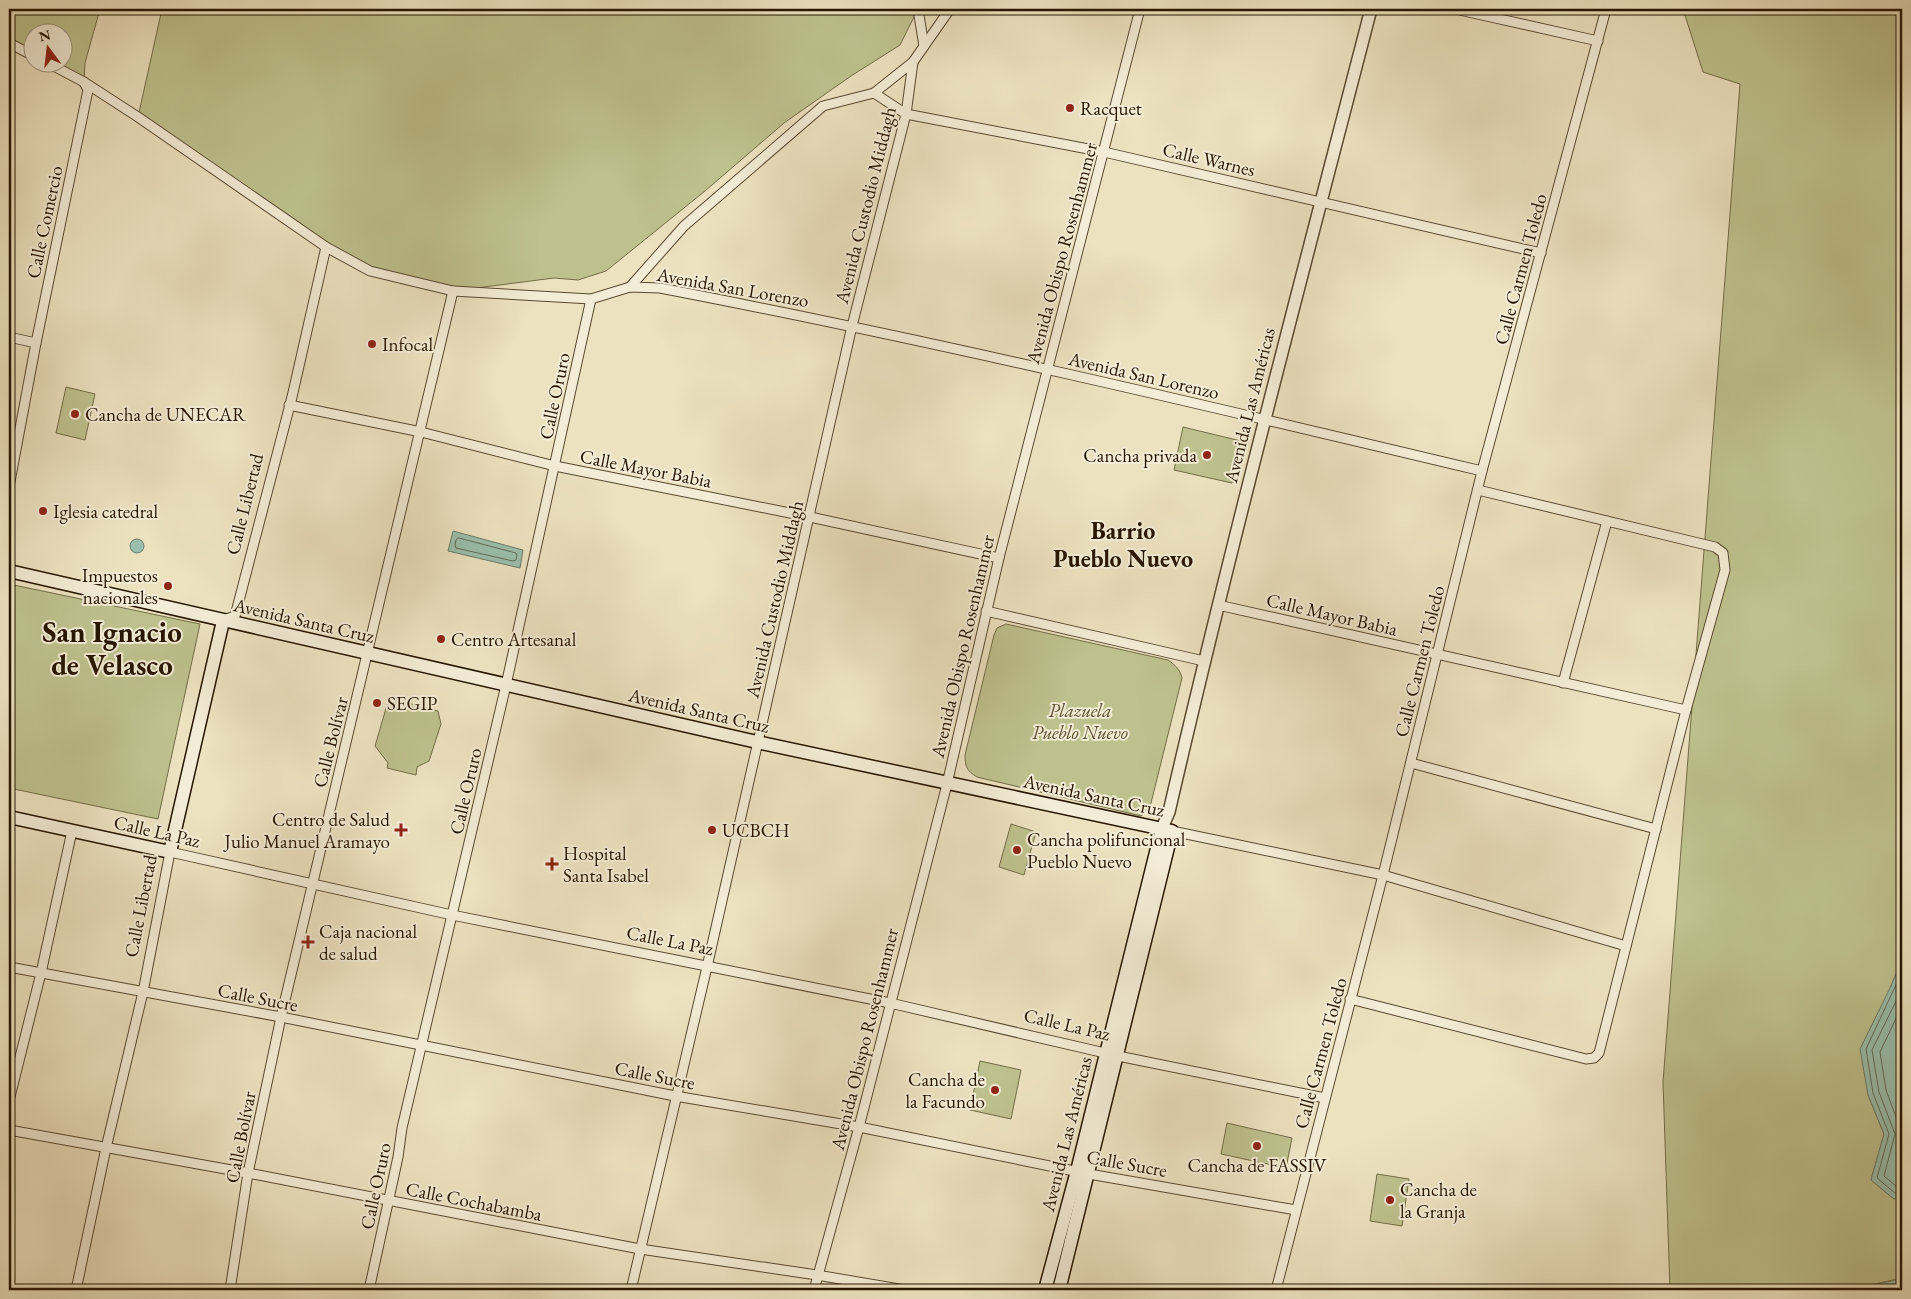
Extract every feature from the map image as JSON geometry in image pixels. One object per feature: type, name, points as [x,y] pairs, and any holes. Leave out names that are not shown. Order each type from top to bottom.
[{"type":"main road","name":"Avenida Santa Cruz","points":[[9,571],[757,742],[947,784],[1167,829]]},
{"type":"main road","name":"Calle Libertad","points":[[170,852],[223,620]]},
{"type":"main road","name":"Calle La Paz","points":[[9,817],[170,852]]},
{"type":"main road","name":"Avenida Las Américas","points":[[1059,1290],[1083,1172],[1167,829]]},
{"type":"main road","name":"Avenida Las Américas","points":[[1044,1290],[1083,1172]]},
{"type":"street","points":[[918,9],[924,46]]},
{"type":"street","points":[[630,287],[684,226],[823,106],[874,93],[913,62],[950,9]]},
{"type":"street","name":"Avenida Obispo Rosenhammer","points":[[814,1290],[860,1127],[947,784],[999,558],[1140,9]]},
{"type":"street","name":"Avenida Las Américas","points":[[1167,829],[1169,812],[1204,661],[1264,419],[1372,9]]},
{"type":"street","points":[[1455,9],[1598,41]]},
{"type":"street","name":"Calle Carmen Toledo","points":[[1276,1290],[1383,875],[1482,471],[1606,9]]},
{"type":"street","points":[[9,43],[22,50]]},
{"type":"street","name":"Avenida Custodio Middagh","points":[[631,1290],[707,967],[852,326],[906,114],[913,62]]},
{"type":"street","name":"Avenida San Lorenzo","points":[[65,72],[138,117],[326,247],[370,271],[453,291],[591,298],[630,287],[660,288],[852,326],[1047,369],[1482,471]]},
{"type":"street","name":"Calle Comercio","points":[[9,487],[36,343],[88,90],[84,82]]},
{"type":"street","name":"Calle Warnes","points":[[874,93],[906,114],[1104,152],[1541,253]]},
{"type":"street","name":"Calle Libertad","points":[[223,620],[235,616],[289,405],[326,247]]},
{"type":"street","name":"Calle Bolívar","points":[[230,1290],[248,1173],[282,1017],[453,291]]},
{"type":"street","name":"Calle Oruro","points":[[369,1290],[398,1157],[402,1128],[506,685],[591,298]]},
{"type":"street","points":[[9,337],[36,343]]},
{"type":"street","name":"Calle Mayor Babia","points":[[289,405],[421,432],[555,466],[810,517],[999,558]]},
{"type":"street","points":[[1350,1000],[1586,1059],[1594,1058],[1599,1053],[1686,710],[1724,570],[1723,553],[1715,547],[1478,490]]},
{"type":"street","points":[[1563,683],[1607,521]]},
{"type":"street","name":"Calle Mayor Babia","points":[[1218,605],[1686,710]]},
{"type":"street","points":[[986,611],[1204,661]]},
{"type":"street","points":[[1411,763],[1656,829]]},
{"type":"street","name":"Avenida Santa Cruz","points":[[1167,829],[1383,875],[1626,946]]},
{"type":"street","points":[[9,1101],[72,831]]},
{"type":"street","name":"Calle Libertad","points":[[76,1290],[106,1148],[143,992],[170,852]]},
{"type":"street","name":"Calle La Paz","points":[[170,852],[452,915],[890,1003],[1112,1054],[1325,1098]]},
{"type":"street","name":"Calle Sucre","points":[[9,967],[282,1017],[676,1096],[860,1127],[1083,1172],[1296,1210]]},
{"type":"street","name":"Calle Cochabamba","points":[[9,1130],[248,1173],[640,1249],[905,1290]]},
{"type":"green space","points":[[9,9],[100,9],[85,63],[84,82],[64,72],[72,72],[72,22],[22,22],[22,50],[9,43]]},
{"type":"green space","points":[[162,9],[918,9],[900,45],[851,76],[784,123],[705,191],[606,271],[578,280],[554,278],[453,291],[370,271],[138,117]]},
{"type":"green space","points":[[1683,9],[1902,9],[1902,959],[1891,986],[1868,1095],[1884,1134],[1871,1180],[1894,1199],[1902,1197],[1902,1278],[1855,1290],[1670,1290],[1663,1082],[1740,84],[1703,72]]},
{"type":"green space","name":"Cancha de UNECAR","points":[[66,387],[95,394],[85,440],[56,433]]},
{"type":"green space","name":"Cancha privada","points":[[1183,427],[1241,441],[1232,483],[1174,470]]},
{"type":"green space","points":[[9,584],[200,624],[158,819],[9,788]]},
{"type":"green space","name":"Plazuela Pueblo Nuevo","points":[[1006,624],[1168,660],[1179,670],[1182,678],[1151,803],[1148,810],[1141,816],[977,777],[969,771],[966,766],[965,755],[994,635],[997,628]]},
{"type":"green space","points":[[397,700],[438,711],[441,724],[429,761],[417,767],[416,775],[387,768],[388,763],[375,746],[387,705]]},
{"type":"green space","name":"Cancha polifuncional Pueblo Nuevo","points":[[1011,824],[1036,832],[1024,875],[999,867]]},
{"type":"green space","name":"Cancha de la Facundo","points":[[980,1061],[1021,1070],[1011,1119],[970,1110]]},
{"type":"green space","name":"Cancha de FASSIV","points":[[1227,1123],[1292,1138],[1286,1168],[1221,1154]]},
{"type":"green space","name":"Cancha de la Granja","points":[[1377,1174],[1409,1179],[1402,1226],[1370,1221]]},
{"type":"water","points":[[453,531],[523,550],[520,568],[448,551]]},
{"type":"water","points":[[137,539],[142,541],[144,546],[142,551],[137,553],[132,551],[130,546],[132,541]]},
{"type":"water","points":[[1902,959],[1902,1197],[1894,1199],[1871,1180],[1884,1134],[1868,1095],[1860,1049]]},
{"type":"water","points":[[1902,1279],[1902,1290],[1855,1290],[1861,1287]]},
{"type":"place","name":"Racquet","points":[[1070,108]]},
{"type":"place","name":"Infocal","points":[[372,344]]},
{"type":"place","name":"Cancha de UNECAR","points":[[75,414]]},
{"type":"place","name":"Cancha privada","points":[[1207,455]]},
{"type":"place","name":"Iglesia catedral","points":[[43,511]]},
{"type":"place","name":"Impuestos nacionales","points":[[168,586]]},
{"type":"place","name":"Centro Artesanal","points":[[441,639]]},
{"type":"place","name":"SEGIP","points":[[377,703]]},
{"type":"place","name":"Centro de Salud Julio Manuel Aramayo","points":[[401,830]]},
{"type":"place","name":"UCBCH","points":[[712,830]]},
{"type":"place","name":"Cancha polifuncional Pueblo Nuevo","points":[[1017,850]]},
{"type":"place","name":"Hospital Santa Isabel","points":[[552,864]]},
{"type":"place","name":"Caja nacional de salud","points":[[308,942]]},
{"type":"place","name":"Cancha de la Facundo","points":[[995,1090]]},
{"type":"place","name":"Cancha de FASSIV","points":[[1257,1146]]},
{"type":"place","name":"Cancha de la Granja","points":[[1390,1200]]},
{"type":"district","name":"Barrio Pueblo Nuevo","points":[[1123,545]]},
{"type":"district","name":"San Ignacio de Velasco","points":[[112,649]]}]
